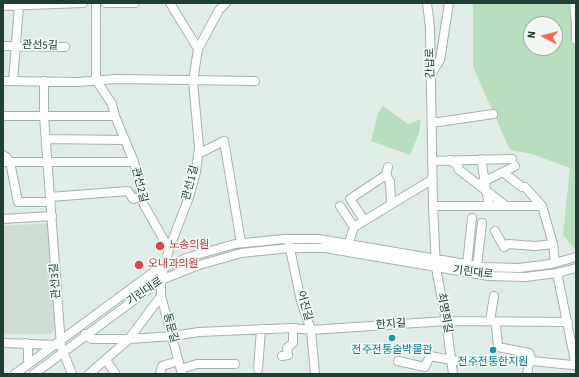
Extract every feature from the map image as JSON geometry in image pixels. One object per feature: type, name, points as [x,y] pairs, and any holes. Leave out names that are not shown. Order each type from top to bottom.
[{"type":"street","points":[[3,6],[83,3]]},
{"type":"street","points":[[96,3],[96,80]]},
{"type":"street","points":[[106,3],[135,3]]},
{"type":"street","points":[[170,3],[198,49]]},
{"type":"street","name":"관선1길","points":[[161,280],[169,249],[189,197],[196,172],[198,154],[192,81],[198,49],[219,10],[226,3]]},
{"type":"street","name":"간납로","points":[[427,3],[430,27],[432,73],[432,161],[436,264]]},
{"type":"street","points":[[432,73],[440,60],[449,3]]},
{"type":"street","points":[[574,3],[576,40]]},
{"type":"street","name":"관선5길","points":[[13,81],[19,6]]},
{"type":"street","points":[[3,46],[16,46]]},
{"type":"street","name":"관선5길","points":[[16,46],[65,47]]},
{"type":"street","points":[[3,81],[78,82],[133,79],[255,81]]},
{"type":"street","name":"관선2길","points":[[96,80],[112,104],[115,116],[134,162],[144,206],[169,249]]},
{"type":"street","name":"관선3길","points":[[44,81],[44,116],[52,216],[59,346],[72,374]]},
{"type":"street","points":[[432,123],[493,114]]},
{"type":"street","points":[[3,116],[115,116]]},
{"type":"street","points":[[46,139],[125,140]]},
{"type":"street","points":[[198,154],[224,141],[228,175],[241,243]]},
{"type":"street","points":[[3,155],[6,157],[6,162],[18,202],[128,191],[133,199],[142,196]]},
{"type":"street","points":[[432,161],[481,159],[514,162],[503,172],[482,183]]},
{"type":"street","points":[[481,159],[482,183],[486,191],[489,206]]},
{"type":"street","points":[[450,160],[458,166],[458,169],[482,183]]},
{"type":"street","points":[[6,162],[134,162]]},
{"type":"street","points":[[364,220],[350,199],[387,171],[390,182],[391,203]]},
{"type":"street","points":[[503,172],[522,187],[525,187],[542,206],[553,244],[556,263]]},
{"type":"street","points":[[347,247],[354,226],[433,179]]},
{"type":"street","points":[[486,191],[506,206]]},
{"type":"street","points":[[340,206],[354,226]]},
{"type":"street","points":[[433,206],[542,206]]},
{"type":"street","points":[[3,219],[52,216]]},
{"type":"street","name":"기린대로","points":[[467,265],[472,218]]},
{"type":"street","name":"기린대로","points":[[478,266],[482,223]]},
{"type":"street","points":[[495,231],[504,247],[508,244],[535,246],[553,244]]},
{"type":"street","name":"기린대로","points":[[34,374],[59,346],[147,276],[189,257],[241,243],[288,239],[319,239],[347,247],[489,276],[525,277],[557,273],[576,268]]},
{"type":"street","name":"어진길","points":[[288,239],[301,301],[311,330],[315,374]]},
{"type":"street","name":"기린대로","points":[[15,374],[30,362],[85,334],[161,280],[196,266],[241,253],[290,248],[347,247]]},
{"type":"street","name":"기린대로","points":[[436,264],[518,268],[556,263],[576,257]]},
{"type":"street","name":"최명희길","points":[[436,264],[452,359],[453,374]]},
{"type":"street","points":[[532,362],[574,366],[568,322],[557,273]]},
{"type":"street","name":"동문길","points":[[161,280],[161,296],[181,368]]},
{"type":"street","points":[[89,374],[129,339],[161,296]]},
{"type":"street","points":[[494,296],[493,323],[498,346],[529,353],[532,362]]},
{"type":"street","name":"한지길","points":[[85,334],[91,339],[129,339],[173,336],[199,332],[292,328],[311,330],[446,321],[493,323],[568,322]]},
{"type":"street","points":[[282,356],[288,355],[288,348],[293,343],[292,328]]},
{"type":"street","points":[[258,369],[261,329]]},
{"type":"street","points":[[3,343],[59,346]]},
{"type":"street","points":[[25,343],[28,348],[28,360],[30,362]]},
{"type":"street","points":[[398,361],[408,361],[425,367],[430,356],[458,361],[476,360]]},
{"type":"street","points":[[106,360],[116,373]]},
{"type":"street","points":[[527,374],[529,363],[532,362]]},
{"type":"street","points":[[160,374],[162,366],[181,368],[197,364],[236,364]]},
{"type":"shaded area","points":[[50,223],[56,329],[50,334],[3,334],[3,226]]},
{"type":"green space","points":[[473,3],[576,3],[576,247],[574,248],[563,235],[570,168],[532,154],[510,150],[473,67]]},
{"type":"green space","points":[[383,106],[408,124],[421,119],[419,133],[410,155],[371,141],[378,113]]},
{"type":"place","name":"노송의원","points":[[160,246]]},
{"type":"place","name":"오내과의원","points":[[139,265]]},
{"type":"place","name":"전주전통술박물관","points":[[392,338]]},
{"type":"place","name":"전주전통한지원","points":[[493,350]]}]
